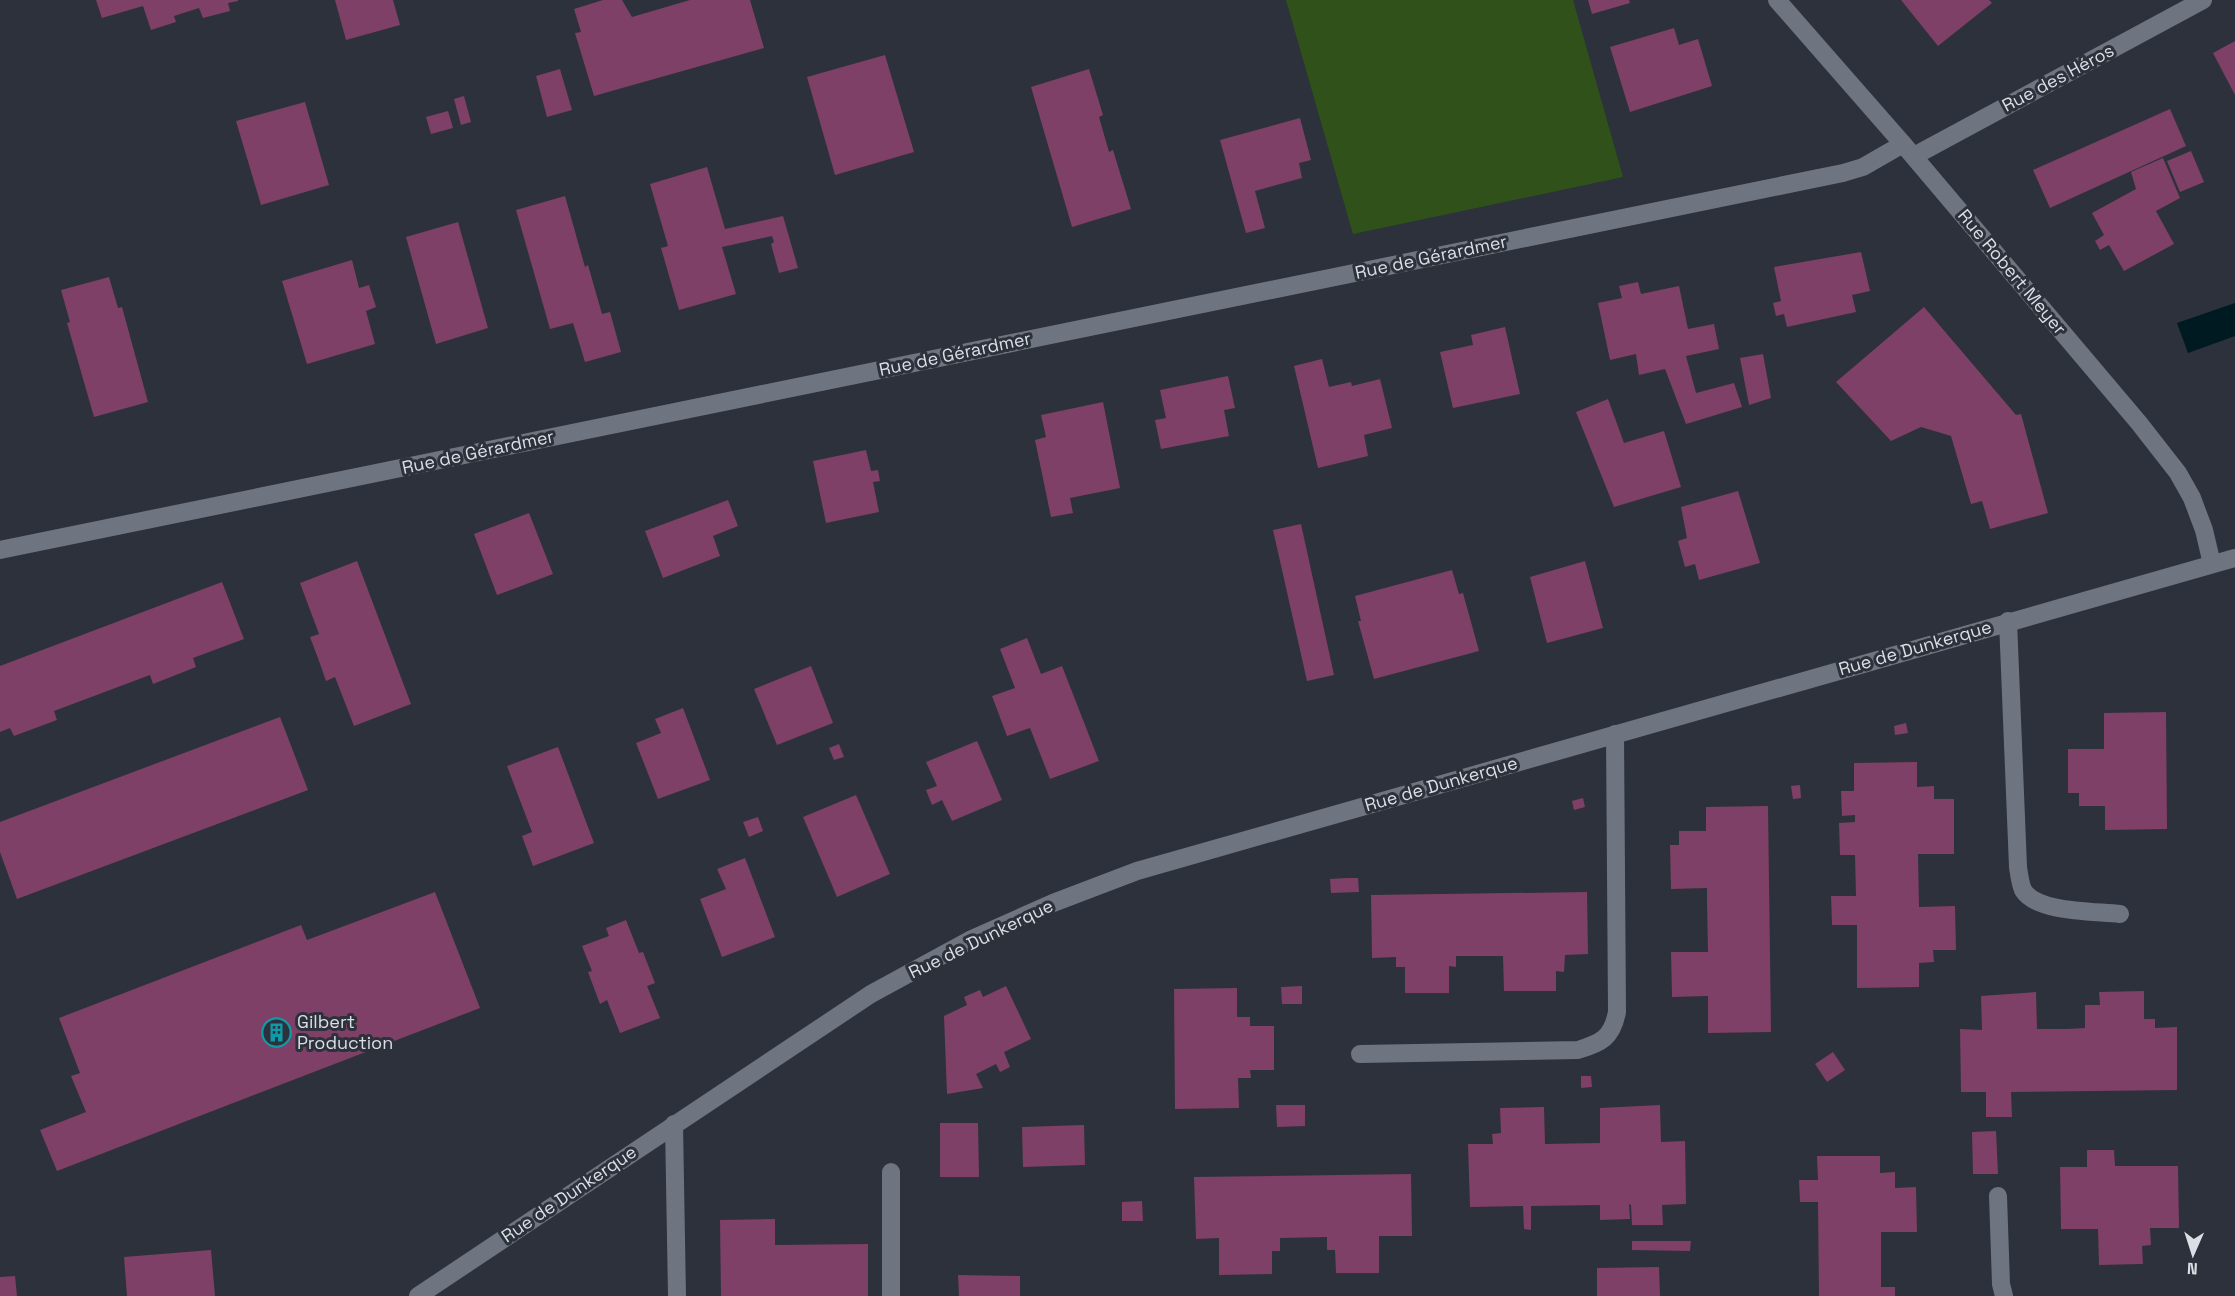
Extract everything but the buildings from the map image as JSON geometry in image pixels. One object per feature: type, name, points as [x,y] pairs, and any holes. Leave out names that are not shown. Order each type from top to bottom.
[{"type":"street","name":"Rue Robert Meyer","points":[[1777,0],[1909,150],[2139,423],[2178,473],[2200,520],[2212,564]]},
{"type":"street","name":"Rue des Héros","points":[[1909,150],[2203,0]]},
{"type":"street","name":"Rue de Gérardmer","points":[[0,550],[1843,173],[1909,150]]},
{"type":"street","name":"Rue de Dunkerque","points":[[418,1296],[871,994],[972,939],[1053,903],[1137,871],[2235,558]]},
{"type":"street","name":"Rue de Dunkerque","points":[[2008,621],[2018,867],[2022,889],[2033,901],[2045,906],[2120,914]]},
{"type":"street","points":[[1360,1053],[1578,1050],[1595,1045],[1614,1028],[1617,1012],[1615,735]]},
{"type":"street","points":[[674,1124],[677,1296]]},
{"type":"street","points":[[891,1172],[891,1296]]},
{"type":"street","points":[[1998,1196],[2004,1296]]},
{"type":"green space","points":[[1286,0],[1573,0],[1623,177],[1353,234]]},
{"type":"water","points":[[2235,303],[2235,336],[2188,353],[2177,323]]},
{"type":"place","name":"Gilbert Production","points":[[276,1032]]}]
